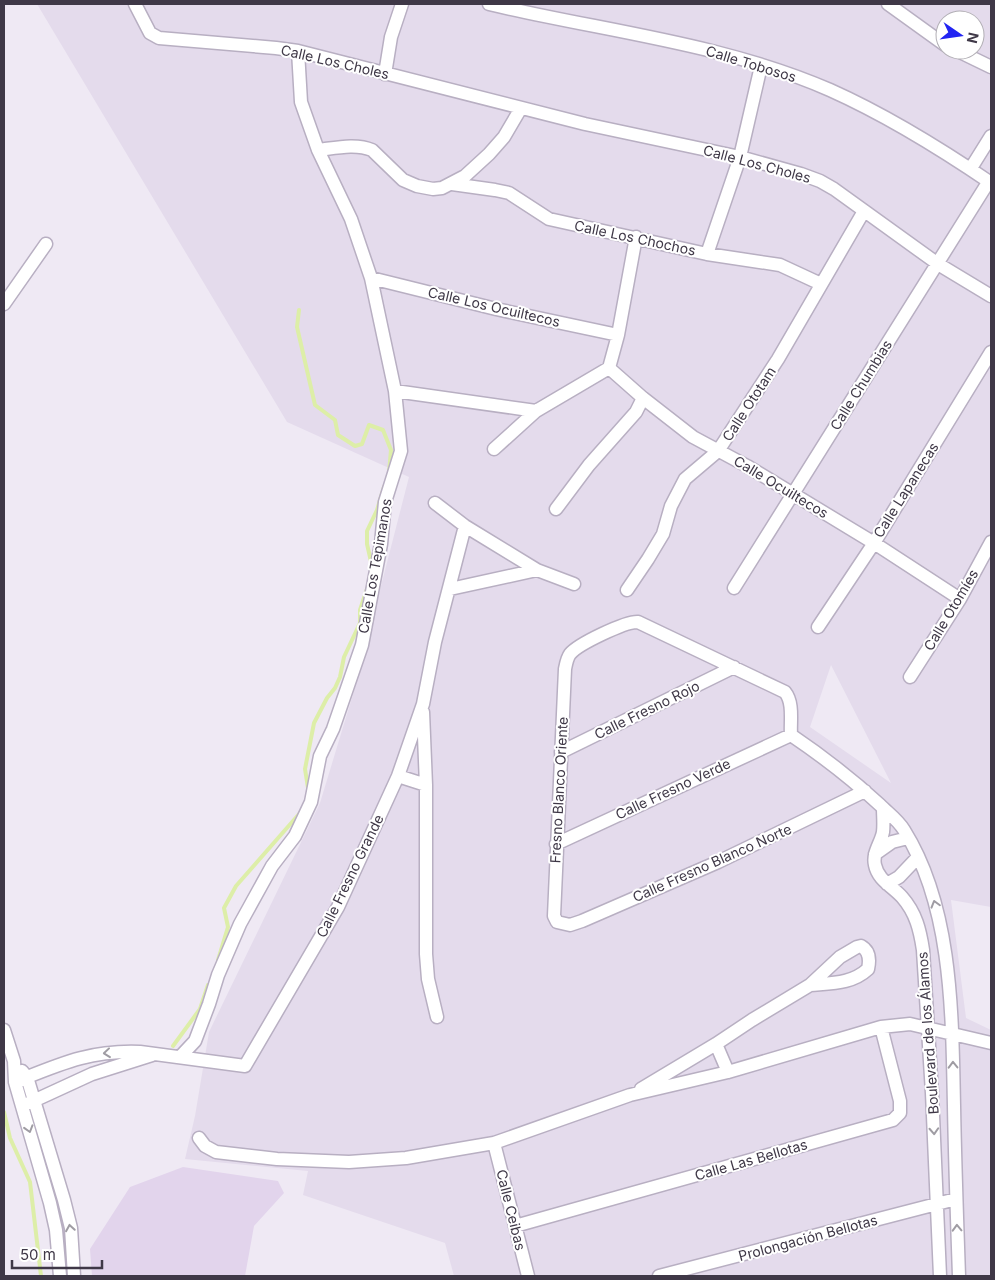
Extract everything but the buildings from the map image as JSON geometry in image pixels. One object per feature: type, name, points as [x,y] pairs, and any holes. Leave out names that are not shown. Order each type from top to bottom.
[{"type":"street","name":"Calle Los Choles","points":[[135,4],[150,33],[159,38],[298,51],[585,124],[740,157],[820,181],[864,210],[938,264],[991,296]]},
{"type":"street","points":[[386,74],[390,36],[402,4]]},
{"type":"street","name":"Calle Tobosos","points":[[492,4],[709,50],[830,90],[866,107],[971,168],[990,182]]},
{"type":"street","points":[[888,4],[935,38]]},
{"type":"street","name":"Calle Los Tepimanos","points":[[180,1058],[195,1041],[218,975],[240,924],[272,866],[295,836],[311,802],[320,756],[333,729],[362,645],[381,544],[385,502],[401,451],[394,391],[371,278],[351,218],[318,150],[301,102],[298,51]]},
{"type":"street","points":[[977,60],[991,67]]},
{"type":"street","points":[[707,254],[740,157],[761,66]]},
{"type":"street","points":[[318,150],[351,146],[366,147],[372,150],[403,180],[417,186],[433,189],[442,188],[465,176],[489,154],[504,137],[521,108]]},
{"type":"street","points":[[971,168],[991,136]]},
{"type":"street","name":"Calle Chumbias","points":[[734,588],[792,493],[990,182]]},
{"type":"street","name":"Calle Los Chochos","points":[[452,184],[509,193],[549,219],[707,254],[780,265],[821,284]]},
{"type":"street","name":"Calle Ototam","points":[[627,590],[663,534],[671,506],[685,479],[718,451],[778,359],[864,210]]},
{"type":"street","points":[[494,448],[536,411],[609,368],[618,335],[636,237]]},
{"type":"street","points":[[4,304],[46,244]]},
{"type":"street","name":"Calle Los Ocuiltecos","points":[[371,278],[496,309],[618,335]]},
{"type":"street","name":"Calle Lapanecas","points":[[818,626],[874,543],[991,352]]},
{"type":"street","name":"Calle Ocuiltecos","points":[[609,368],[643,398],[693,437],[792,493],[960,599]]},
{"type":"street","points":[[394,391],[536,411]]},
{"type":"street","points":[[556,508],[589,465],[636,412],[643,398]]},
{"type":"street","points":[[435,503],[465,526],[537,570],[574,584]]},
{"type":"street","name":"Calle Fresno Grande","points":[[180,1058],[246,1066],[338,907],[398,776],[423,704],[435,642],[465,526]]},
{"type":"street","name":"Calle Otomíes","points":[[910,677],[960,599],[991,542]]},
{"type":"street","points":[[450,589],[537,570]]},
{"type":"street","name":"Fresno Blanco Oriente","points":[[557,922],[553,911],[565,669],[568,658],[575,650],[595,638],[627,622],[634,621],[642,623],[734,667]]},
{"type":"street","points":[[734,667],[785,692],[789,697],[790,704],[791,735]]},
{"type":"street","name":"Calle Fresno Rojo","points":[[561,752],[734,667]]},
{"type":"street","name":"Calle Fresno Grande","points":[[423,704],[426,785],[426,954],[428,979],[437,1017]]},
{"type":"street","name":"Boulevard de los Álamos","points":[[791,735],[814,750],[865,791],[903,828],[918,857],[935,903],[942,939],[952,1033],[959,1276]]},
{"type":"street","name":"Calle Fresno Verde","points":[[556,844],[791,735]]},
{"type":"street","points":[[398,776],[426,785]]},
{"type":"street","name":"Calle Fresno Blanco Norte","points":[[557,922],[570,925],[582,921],[718,862],[865,791]]},
{"type":"street","points":[[875,854],[883,831],[883,808]]},
{"type":"street","points":[[875,854],[892,842],[908,838]]},
{"type":"street","name":"Boulevard de los Álamos","points":[[875,854],[875,867],[882,879],[902,897],[914,912],[919,928],[924,966],[938,1204],[940,1276]]},
{"type":"street","points":[[886,884],[899,877],[918,857]]},
{"type":"street","points":[[630,1096],[810,985]]},
{"type":"street","points":[[199,1138],[205,1146],[216,1152],[277,1159],[349,1162],[406,1158],[494,1143],[630,1096],[728,1072],[881,1027],[905,1024],[927,1027],[991,1043]]},
{"type":"street","name":"Calle Las Bellotas","points":[[515,1226],[893,1120],[900,1114],[900,1101],[881,1027]]},
{"type":"street","points":[[4,1030],[14,1061],[15,1082],[50,1203],[56,1230],[60,1276]]},
{"type":"street","points":[[716,1044],[728,1072]]},
{"type":"street","points":[[15,1082],[75,1058],[102,1053],[123,1051],[180,1058]]},
{"type":"street","points":[[22,1106],[92,1074],[155,1054]]},
{"type":"street","points":[[14,1061],[27,1077],[64,1200],[71,1228],[74,1276]]},
{"type":"street","name":"Calle Ceibas","points":[[494,1143],[528,1276]]},
{"type":"street","name":"Prolongación Bellotas","points":[[659,1276],[956,1199]]},
{"type":"street","points":[[59,1260],[73,1259]]},
{"type":"shaded area","points":[[37,4],[991,4],[991,907],[951,900],[966,1018],[991,1030],[991,1276],[454,1276],[445,1243],[303,1195],[308,1171],[185,1159],[195,1116],[209,1032],[320,803],[354,691],[409,477],[287,422]],"holes":[[[831,665],[891,783],[810,727]]]},
{"type":"shaded area","points":[[183,1167],[278,1181],[284,1193],[254,1226],[245,1276],[92,1276],[90,1249],[130,1187]]},
{"type":"waterway","points":[[299,310],[297,327],[315,405],[335,420],[338,435],[355,446],[362,444],[369,425],[383,430],[391,450],[389,473]]},
{"type":"waterway","points":[[372,566],[367,544],[367,531],[377,510],[384,487]]},
{"type":"waterway","points":[[308,788],[305,769],[314,723],[340,677],[344,657],[360,623],[360,610],[367,589]]},
{"type":"waterway","points":[[218,960],[228,927],[224,908],[236,886],[300,813]]},
{"type":"waterway","points":[[173,1046],[200,1009],[208,985]]},
{"type":"waterway","points":[[4,1112],[10,1138],[30,1182],[41,1276]]}]
